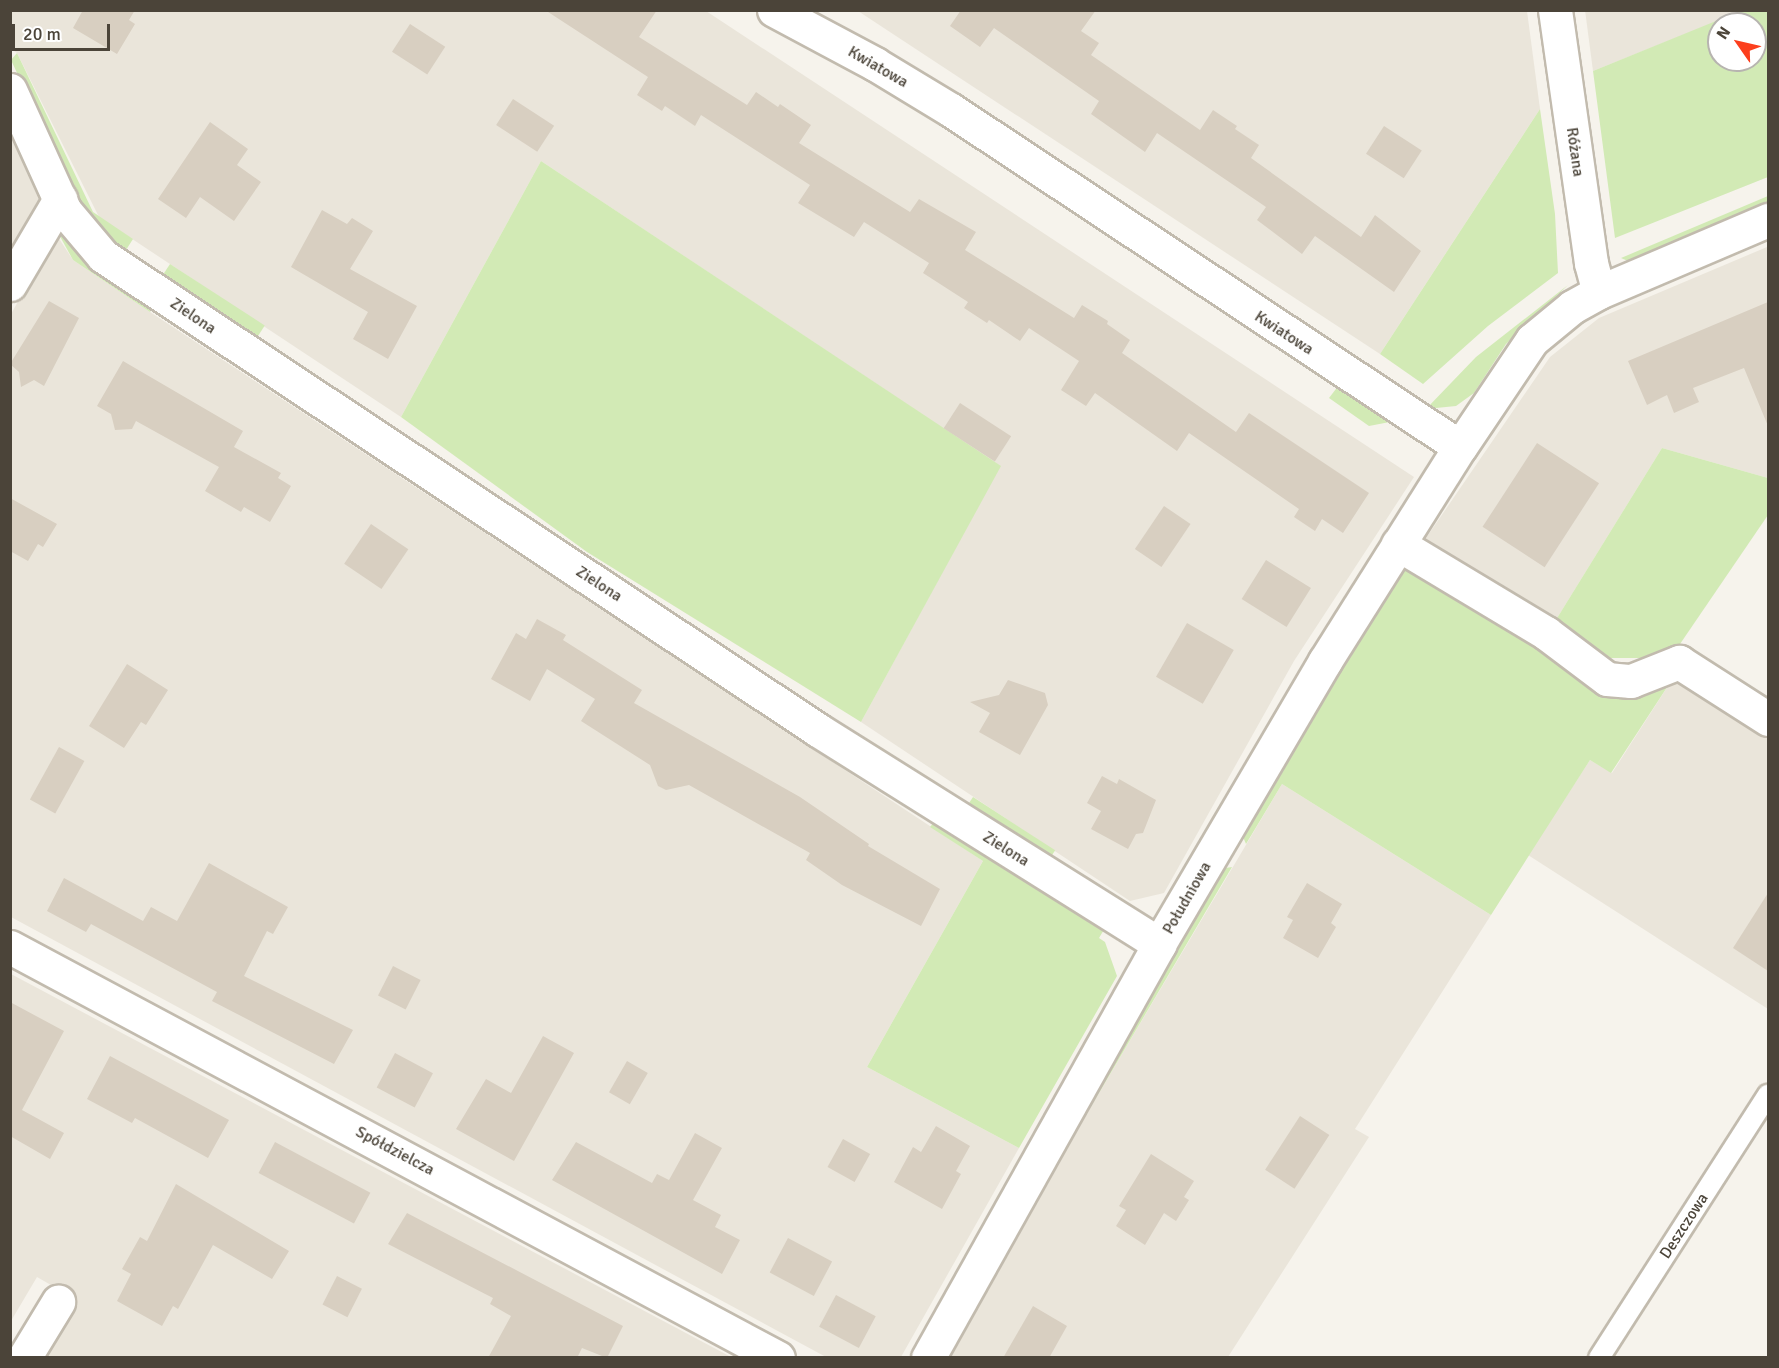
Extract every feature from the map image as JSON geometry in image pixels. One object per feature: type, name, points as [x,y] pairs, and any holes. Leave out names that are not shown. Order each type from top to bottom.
[{"type":"street","name":"Kwiatowa","points":[[774,10],[875,64],[951,110],[1460,447]]},
{"type":"street","name":"Różana","points":[[1555,10],[1591,264],[1599,292]]},
{"type":"street","name":"Zielona","points":[[10,90],[64,211],[103,256],[818,730],[1160,944]]},
{"type":"street","points":[[10,284],[60,199]]},
{"type":"street","points":[[1460,447],[1532,340],[1572,307],[1599,292],[1768,220]]},
{"type":"street","name":"Południowa","points":[[928,1358],[1160,944],[1398,544],[1460,447]]},
{"type":"street","points":[[1398,544],[1545,633],[1607,679],[1631,681],[1678,662],[1768,719]]},
{"type":"street","name":"Spółdzielcza","points":[[10,947],[778,1358]]},
{"type":"street","points":[[24,1358],[58,1302]]},
{"type":"lane","name":"Deszczowa","points":[[1599,1358],[1768,1095]]},
{"type":"shaded area","points":[[1585,10],[1743,11],[1707,12],[1707,25],[1593,71]]},
{"type":"shaded area","points":[[11,11],[706,11],[1414,477],[1294,661],[1164,893],[1130,901],[861,722],[1000,466],[541,161],[401,417],[99,217],[17,53],[11,49]]},
{"type":"shaded area","points":[[858,11],[1527,11],[1540,109],[1380,354]]},
{"type":"shaded area","points":[[11,129],[44,196],[11,255]]},
{"type":"shaded area","points":[[56,234],[73,260],[983,861],[867,1067],[1019,1148],[901,1357],[826,1357],[11,917],[11,314]]},
{"type":"shaded area","points":[[1767,247],[1768,478],[1662,448],[1554,623],[1424,541],[1550,357],[1599,318]]},
{"type":"shaded area","points":[[1677,672],[1768,733],[1768,1009],[1528,855],[1590,760],[1612,773]]},
{"type":"shaded area","points":[[1282,784],[1491,915],[1355,1129],[1369,1137],[1228,1357],[942,1358]]},
{"type":"shaded area","points":[[11,974],[731,1357],[45,1357],[77,1300],[37,1277],[11,1321]]},
{"type":"green space","points":[[1743,10],[1768,11],[1768,177],[1615,238],[1593,71],[1707,25],[1707,72],[1767,72],[1767,12],[1738,12]]},
{"type":"green space","points":[[17,53],[93,212],[133,239],[126,250],[120,253],[80,208],[11,60]]},
{"type":"green space","points":[[1540,109],[1555,214],[1558,273],[1488,326],[1423,384],[1380,354]]},
{"type":"green space","points":[[541,161],[1001,466],[861,722],[587,552],[401,417]]},
{"type":"green space","points":[[1768,196],[1768,204],[1727,222],[1628,261],[1621,258]]},
{"type":"green space","points":[[57,231],[69,233],[154,305],[150,312],[73,260]]},
{"type":"green space","points":[[170,264],[265,326],[253,343],[159,282]]},
{"type":"green space","points":[[1568,285],[1506,344],[1474,393],[1456,406],[1426,409],[1476,357]]},
{"type":"green space","points":[[1339,385],[1395,421],[1369,426],[1329,398]]},
{"type":"green space","points":[[1662,448],[1768,478],[1768,515],[1680,644],[1645,658],[1609,658],[1554,623]]},
{"type":"green space","points":[[1405,560],[1627,700],[1677,672],[1611,773],[1590,760],[1491,915],[1282,784],[1246,844],[1241,832]]},
{"type":"green space","points":[[973,797],[1055,850],[1048,862],[965,809]]},
{"type":"green space","points":[[936,820],[1105,928],[1099,938],[1105,942],[1117,976],[1019,1148],[867,1067],[983,861],[930,827]]},
{"type":"green space","points":[[1232,867],[1076,1132],[1074,1129],[1219,869]]},
{"type":"building","points":[[83,10],[135,10],[129,20],[135,24],[117,54],[73,28]]},
{"type":"building","points":[[545,10],[657,10],[639,37],[747,105],[756,92],[778,107],[780,104],[811,125],[799,143],[910,212],[919,199],[976,232],[965,250],[1074,318],[1082,305],[1108,321],[1107,324],[1130,340],[1122,353],[1236,432],[1249,413],[1369,493],[1343,533],[1322,519],[1315,531],[1294,517],[1299,509],[1189,433],[1177,451],[1095,393],[1086,406],[1061,390],[1079,361],[1029,328],[1020,341],[989,320],[987,323],[964,308],[968,302],[923,273],[929,263],[864,222],[854,237],[798,203],[810,185],[701,115],[695,126],[665,106],[662,111],[637,95],[648,77]]},
{"type":"building","points":[[961,10],[1096,10],[1081,31],[1099,43],[1091,55],[1200,130],[1213,110],[1237,126],[1235,129],[1259,145],[1251,158],[1361,237],[1375,215],[1421,251],[1394,292],[1315,236],[1302,254],[1257,220],[1266,207],[1157,133],[1145,152],[1091,114],[1099,101],[994,28],[980,47],[950,26]]},
{"type":"building","points":[[410,24],[445,47],[427,75],[392,52]]},
{"type":"building","points":[[513,99],[554,126],[537,152],[496,125]]},
{"type":"building","points":[[210,122],[248,149],[237,165],[261,182],[234,221],[200,197],[186,218],[158,199]]},
{"type":"building","points":[[1384,126],[1422,151],[1404,178],[1366,154]]},
{"type":"building","points":[[322,210],[347,224],[352,218],[373,231],[350,269],[417,306],[388,359],[353,339],[368,312],[291,267]]},
{"type":"building","points":[[49,301],[79,318],[44,386],[34,380],[21,387],[19,372],[10,364]]},
{"type":"building","points":[[1768,302],[1768,426],[1744,368],[1693,388],[1699,402],[1674,413],[1667,395],[1647,405],[1628,361]]},
{"type":"building","points":[[123,361],[243,431],[234,447],[281,473],[278,478],[291,486],[270,522],[244,507],[241,512],[205,491],[219,467],[136,421],[132,429],[115,430],[111,414],[97,406]]},
{"type":"building","points":[[960,403],[1011,436],[995,461],[944,428]]},
{"type":"building","points":[[1537,443],[1599,483],[1545,567],[1483,527]]},
{"type":"building","points":[[10,498],[57,524],[43,547],[38,544],[28,561],[10,551]]},
{"type":"building","points":[[1164,506],[1191,524],[1161,567],[1135,549]]},
{"type":"building","points":[[371,524],[408,549],[381,589],[344,564]]},
{"type":"building","points":[[1266,560],[1311,588],[1287,627],[1242,599]]},
{"type":"building","points":[[537,619],[566,635],[563,640],[642,690],[634,703],[800,797],[869,844],[868,846],[940,889],[921,926],[842,885],[806,860],[810,853],[689,785],[666,790],[658,786],[650,765],[581,721],[595,699],[547,669],[530,701],[491,679],[516,633],[526,639]]},
{"type":"building","points":[[1187,623],[1234,650],[1203,704],[1156,677]]},
{"type":"building","points":[[127,664],[168,690],[146,725],[141,722],[124,748],[89,726]]},
{"type":"building","points":[[1008,680],[1045,693],[1048,705],[1020,755],[979,732],[990,713],[970,702],[999,695]]},
{"type":"building","points":[[59,747],[84,761],[55,814],[30,799]]},
{"type":"building","points":[[1102,776],[1117,784],[1119,779],[1156,800],[1143,833],[1136,834],[1128,849],[1091,829],[1101,811],[1087,803]]},
{"type":"building","points":[[209,863],[288,907],[273,934],[267,931],[244,976],[353,1030],[334,1064],[212,1001],[217,992],[91,924],[86,932],[47,911],[64,878],[143,921],[151,907],[177,921]]},
{"type":"building","points":[[1307,883],[1342,904],[1331,923],[1336,927],[1318,958],[1283,938],[1293,920],[1287,917]]},
{"type":"building","points":[[1768,893],[1768,971],[1733,948]]},
{"type":"building","points":[[393,966],[421,980],[406,1009],[378,995]]},
{"type":"building","points":[[10,1002],[64,1031],[22,1110],[64,1133],[50,1159],[10,1136]]},
{"type":"building","points":[[543,1036],[574,1053],[514,1161],[456,1129],[486,1079],[511,1093]]},
{"type":"building","points":[[395,1053],[433,1073],[415,1108],[377,1087]]},
{"type":"building","points":[[110,1056],[229,1120],[208,1158],[135,1118],[132,1123],[87,1099]]},
{"type":"building","points":[[627,1061],[648,1073],[630,1104],[609,1092]]},
{"type":"building","points":[[1300,1116],[1329,1135],[1294,1189],[1265,1170]]},
{"type":"building","points":[[936,1126],[970,1146],[956,1171],[961,1174],[942,1209],[894,1182],[913,1147],[921,1152]]},
{"type":"building","points":[[695,1133],[722,1148],[693,1200],[721,1215],[715,1227],[740,1240],[722,1274],[552,1180],[576,1142],[652,1183],[657,1174],[669,1180]]},
{"type":"building","points":[[843,1139],[870,1154],[855,1182],[827,1167]]},
{"type":"building","points":[[275,1142],[370,1193],[354,1224],[259,1173]]},
{"type":"building","points":[[1151,1154],[1194,1181],[1184,1197],[1189,1200],[1176,1221],[1164,1213],[1145,1245],[1116,1226],[1126,1210],[1119,1206]]},
{"type":"building","points":[[176,1184],[289,1251],[272,1279],[213,1245],[178,1309],[173,1306],[162,1326],[117,1301],[131,1274],[122,1269],[140,1237],[147,1241]]},
{"type":"building","points":[[407,1213],[623,1326],[607,1358],[582,1348],[577,1358],[488,1358],[511,1316],[490,1304],[493,1298],[388,1244]]},
{"type":"building","points":[[788,1238],[832,1261],[814,1296],[770,1272]]},
{"type":"building","points":[[337,1276],[362,1289],[347,1317],[322,1305]]},
{"type":"building","points":[[836,1295],[876,1316],[859,1348],[819,1327]]},
{"type":"building","points":[[1033,1306],[1067,1326],[1049,1358],[1003,1358]]}]
